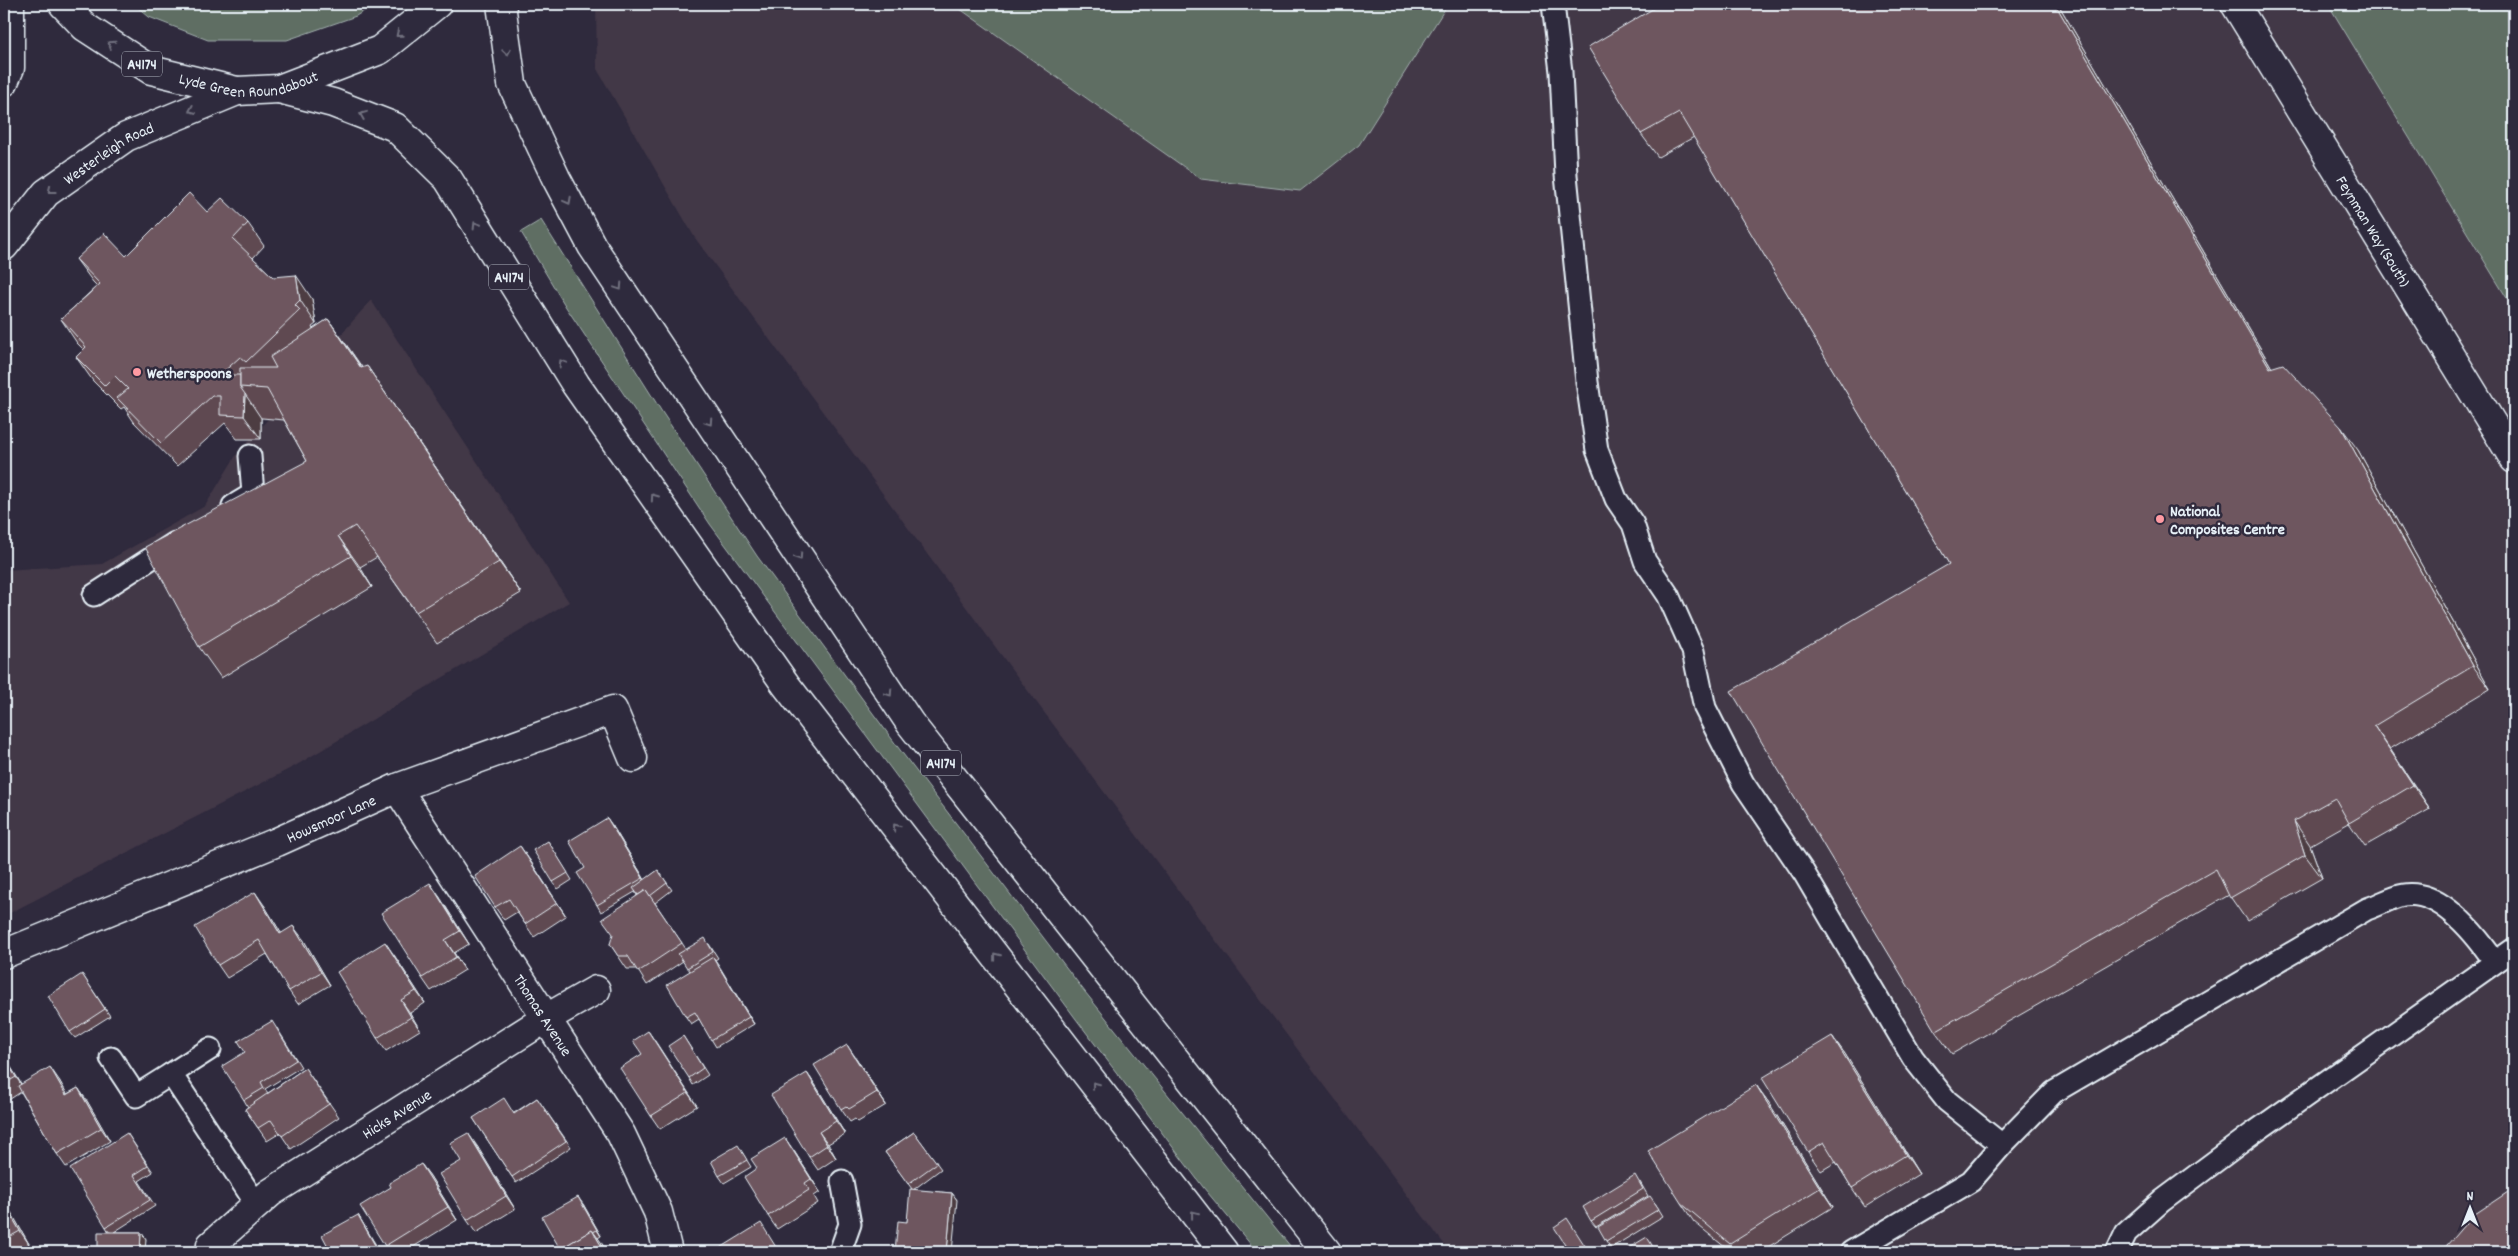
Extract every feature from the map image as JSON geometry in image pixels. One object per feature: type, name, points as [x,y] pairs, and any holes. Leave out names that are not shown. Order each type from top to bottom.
[{"type":"main road","points":[[4,82],[10,68],[10,4]]},
{"type":"main road","name":"Lyde Green Roundabout","points":[[63,4],[85,27],[151,70],[237,91],[279,89],[380,50],[437,4]]},
{"type":"main road","name":"A4174","points":[[501,4],[512,84],[556,178],[598,254],[910,724],[1327,1252]]},
{"type":"main road","name":"Feynman Way (South)","points":[[2235,4],[2514,459]]},
{"type":"main road","name":"A4174","points":[[279,89],[333,103],[395,127],[448,180],[576,385],[786,684],[1224,1252]]},
{"type":"main road","name":"Westerleigh Road","points":[[4,246],[46,193],[126,137],[237,91]]},
{"type":"main road","name":"Howsmoor Lane","points":[[4,954],[276,842],[397,788],[614,710],[633,758]]},
{"type":"main road","name":"Thomas Avenue","points":[[397,788],[544,1019],[621,1134],[658,1212],[668,1252]]},
{"type":"main road","name":"Hicks Avenue","points":[[210,1252],[212,1244],[270,1193],[544,1019],[596,990]]},
{"type":"lane","points":[[1553,4],[1561,72],[1566,175],[1586,382],[1597,450],[1616,499],[1633,524],[1645,561],[1668,595],[1693,651],[1705,708],[1743,783],[1804,873],[1913,1058],[1947,1101],[2002,1145]]},
{"type":"lane","points":[[217,516],[253,494],[250,456]]},
{"type":"lane","points":[[94,595],[193,531]]},
{"type":"lane","points":[[1851,1252],[1971,1181],[2002,1145],[2054,1092],[2368,909],[2404,895],[2419,896],[2452,912],[2476,935],[2494,962]]},
{"type":"lane","points":[[2117,1252],[2126,1233],[2162,1201],[2252,1134],[2514,949]]},
{"type":"lane","points":[[111,1058],[136,1096],[210,1049]]},
{"type":"lane","points":[[171,1074],[257,1205]]},
{"type":"lane","points":[[840,1252],[850,1224],[842,1181]]},
{"type":"shaded area","points":[[596,4],[2514,4],[2514,1252],[1450,1252],[1013,671],[695,238],[597,69]]},
{"type":"shaded area","points":[[371,300],[569,602],[295,766],[4,916],[4,570],[102,564],[205,506],[235,457]]},
{"type":"green space","points":[[134,4],[375,4],[356,16],[287,40],[208,40],[149,17]]},
{"type":"green space","points":[[953,4],[1448,4],[1359,145],[1300,191],[1201,179]]},
{"type":"green space","points":[[2328,4],[2514,4],[2514,296],[2508,300]]},
{"type":"green space","points":[[541,220],[662,412],[757,556],[903,754],[1085,992],[1295,1252],[1257,1252],[1203,1187],[1076,1019],[710,524],[566,307],[521,232]]},
{"type":"building","name":"National Composites Centre","points":[[1661,4],[2055,4],[2270,368],[2283,364],[2341,427],[2473,666],[2374,726],[2413,785],[2349,823],[2335,798],[2294,821],[2305,855],[2230,898],[2216,869],[1935,1031],[1731,691],[1949,564],[1679,113],[1641,134],[1588,47]]},
{"type":"building","points":[[189,193],[207,212],[222,198],[248,223],[233,239],[273,277],[296,275],[300,300],[295,305],[300,310],[246,362],[240,357],[220,375],[240,375],[240,387],[245,394],[244,416],[220,415],[220,396],[212,396],[161,443],[117,398],[128,389],[115,376],[105,386],[76,357],[86,347],[61,319],[100,284],[76,259],[104,233],[126,256]]},
{"type":"building","points":[[328,319],[361,368],[367,366],[499,562],[416,612],[355,526],[338,536],[351,556],[199,647],[145,547],[307,461],[267,389],[240,387],[240,368],[276,368],[270,357]]},
{"type":"building","points":[[607,818],[643,878],[597,905],[577,873],[585,868],[569,841]]},
{"type":"building","points":[[548,841],[568,873],[553,882],[533,850]]},
{"type":"building","points":[[520,846],[557,903],[525,924],[509,899],[495,907],[475,876]]},
{"type":"building","points":[[658,870],[667,883],[650,896],[646,890],[638,895],[633,888]]},
{"type":"building","points":[[430,883],[460,931],[445,940],[456,957],[422,978],[381,913]]},
{"type":"building","points":[[646,890],[682,943],[638,972],[628,956],[618,956],[610,944],[613,934],[602,919]]},
{"type":"building","points":[[255,892],[280,934],[293,926],[321,972],[289,991],[259,940],[218,965],[195,927]]},
{"type":"building","points":[[705,938],[713,952],[687,968],[678,954]]},
{"type":"building","points":[[385,942],[416,991],[401,1000],[411,1017],[377,1038],[337,972]]},
{"type":"building","points":[[713,957],[749,1017],[711,1040],[695,1012],[686,1017],[667,985]]},
{"type":"building","points":[[82,974],[105,1009],[70,1032],[48,996]]},
{"type":"building","points":[[272,1021],[296,1060],[261,1082],[264,1088],[244,1100],[222,1066],[245,1052],[238,1041]]},
{"type":"building","points":[[648,1031],[688,1093],[651,1116],[620,1068],[642,1054],[633,1041]]},
{"type":"building","points":[[683,1036],[703,1068],[689,1078],[668,1046]]},
{"type":"building","points":[[1832,1036],[1906,1155],[1852,1188],[1824,1142],[1808,1152],[1762,1078]]},
{"type":"building","points":[[847,1045],[877,1092],[849,1109],[846,1106],[841,1109],[814,1065]]},
{"type":"building","points":[[4,1058],[16,1077],[4,1084]]},
{"type":"building","points":[[50,1067],[66,1095],[78,1088],[101,1128],[57,1154],[18,1086]]},
{"type":"building","points":[[305,1068],[329,1104],[282,1136],[271,1120],[258,1128],[245,1109]]},
{"type":"building","points":[[807,1073],[836,1121],[819,1132],[827,1145],[809,1157],[771,1095]]},
{"type":"building","points":[[1756,1085],[1820,1188],[1730,1244],[1681,1203],[1648,1151]]},
{"type":"building","points":[[504,1098],[514,1114],[537,1098],[566,1141],[512,1177],[473,1118]]},
{"type":"building","points":[[914,1132],[937,1163],[908,1184],[885,1152]]},
{"type":"building","points":[[127,1133],[148,1166],[134,1175],[150,1200],[106,1227],[70,1169]]},
{"type":"building","points":[[468,1133],[506,1196],[467,1220],[439,1174],[461,1161],[450,1143]]},
{"type":"building","points":[[785,1138],[811,1179],[805,1183],[809,1190],[768,1216],[744,1177],[757,1168],[751,1159]]},
{"type":"building","points":[[738,1145],[747,1160],[719,1176],[711,1161]]},
{"type":"building","points":[[421,1164],[448,1207],[385,1246],[360,1206],[391,1187],[389,1183]]},
{"type":"building","points":[[1635,1175],[1643,1189],[1591,1221],[1583,1207]]},
{"type":"building","points":[[2514,1188],[2514,1252],[2441,1252],[2472,1216]]},
{"type":"building","points":[[910,1189],[952,1193],[947,1252],[895,1252],[898,1221],[907,1222]]},
{"type":"building","points":[[1650,1196],[1659,1209],[1606,1241],[1598,1227]]},
{"type":"building","points":[[578,1197],[597,1230],[593,1232],[592,1230],[560,1249],[542,1217]]},
{"type":"building","points":[[4,1203],[20,1231],[4,1240]]},
{"type":"building","points":[[358,1215],[376,1247],[367,1252],[331,1252],[322,1235]]},
{"type":"building","points":[[1567,1218],[1589,1252],[1570,1252],[1554,1227]]},
{"type":"building","points":[[761,1223],[779,1252],[714,1252]]},
{"type":"building","points":[[592,1230],[602,1247],[593,1252],[555,1252]]},
{"type":"building","points":[[98,1232],[141,1232],[140,1252],[98,1252]]},
{"type":"building","points":[[1647,1237],[1655,1250],[1650,1252],[1622,1252]]},
{"type":"place","name":"Wetherspoons","points":[[137,372]]},
{"type":"place","name":"National Composites Centre","points":[[2160,519]]}]
